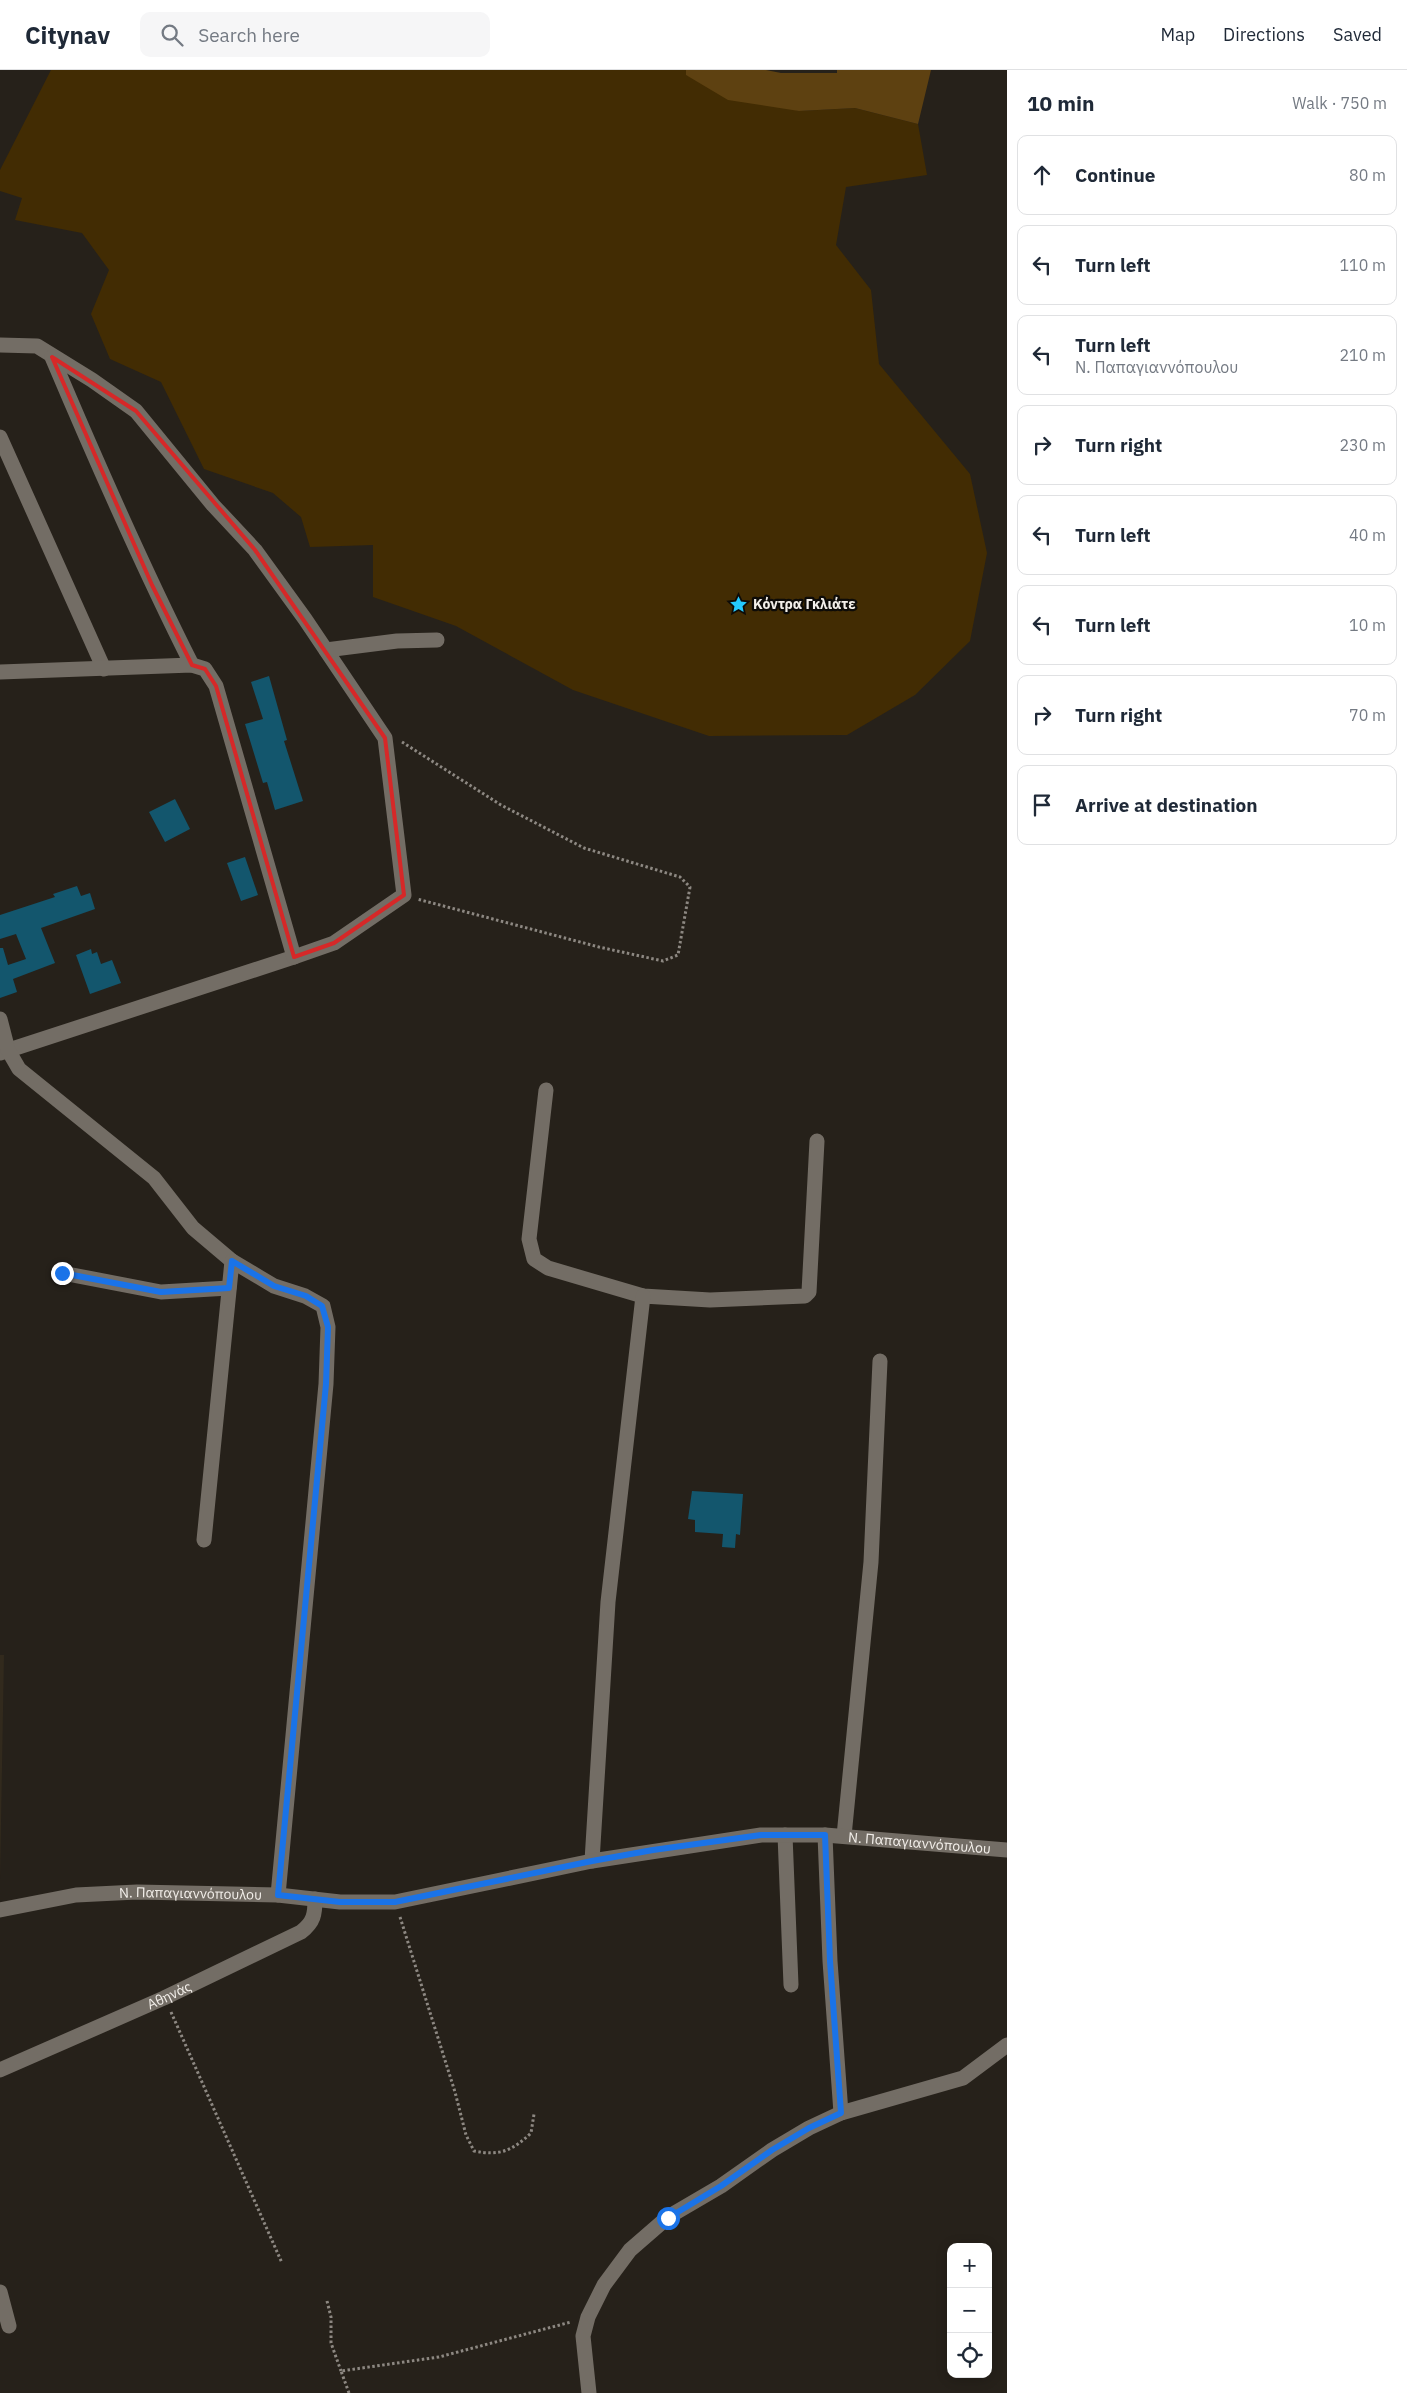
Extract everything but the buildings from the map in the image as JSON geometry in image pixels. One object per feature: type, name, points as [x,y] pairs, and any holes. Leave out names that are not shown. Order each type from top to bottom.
[{"type":"street","points":[[0,345],[37,346],[92,380],[136,411],[213,505],[255,550],[326,650],[385,738],[404,895],[334,942],[294,958],[4,1051]]},
{"type":"street","points":[[52,357],[99,469],[152,585],[192,665]]},
{"type":"street","points":[[0,437],[104,669]]},
{"type":"street","points":[[326,650],[397,641],[437,640]]},
{"type":"street","points":[[0,672],[192,665],[204,669],[216,686],[294,958]]},
{"type":"street","points":[[0,1019],[4,1051],[19,1069],[154,1178],[193,1228],[232,1261],[274,1286],[306,1296],[322,1306],[328,1327],[326,1384],[278,1895]]},
{"type":"street","points":[[546,1090],[528,1239],[534,1258],[548,1268],[643,1296],[710,1300],[805,1296],[809,1292],[817,1141]]},
{"type":"street","points":[[204,1540],[232,1261]]},
{"type":"street","points":[[62,1273],[161,1292],[229,1288]]},
{"type":"street","points":[[592,1861],[608,1602],[643,1296]]},
{"type":"street","points":[[844,1836],[871,1562],[880,1361]]},
{"type":"street","name":"Ν. Παπαγιαννόπουλου","points":[[0,1910],[76,1895],[147,1892],[278,1895],[366,1904],[395,1902],[592,1861],[761,1835],[844,1836],[1007,1850]]},
{"type":"street","points":[[785,1835],[791,1986]]},
{"type":"street","points":[[825,1835],[830,1961],[841,2113]]},
{"type":"street","name":"Αθηνάς","points":[[0,2070],[164,1998],[301,1932],[311,1924],[315,1915],[315,1899]]},
{"type":"street","points":[[590,2393],[583,2336],[588,2317],[604,2285],[630,2250],[668,2218],[721,2186],[787,2141],[841,2113],[963,2078],[1007,2045]]},
{"type":"street","points":[[0,2292],[9,2326]]},
{"type":"path","points":[[385,738],[403,743],[502,805],[584,848],[680,877],[690,888],[678,955],[663,961],[599,947],[404,895]]},
{"type":"path","points":[[395,1902],[455,2092],[466,2135],[474,2151],[492,2154],[516,2147],[532,2133],[534,2114]]},
{"type":"path","points":[[164,1998],[282,2263]]},
{"type":"path","points":[[327,2301],[331,2317],[331,2343],[349,2393]]},
{"type":"path","points":[[341,2371],[439,2357],[588,2317]]},
{"type":"highlighted area","points":[[52,357],[136,411],[255,550],[385,738],[404,895],[334,943],[294,957],[216,686],[205,669],[192,665],[152,585]]},
{"type":"shaded area","points":[[51,70],[686,70],[686,75],[799,111],[855,108],[918,124],[927,175],[846,187],[836,245],[871,290],[879,364],[970,474],[987,553],[970,641],[915,695],[847,735],[709,736],[573,690],[456,626],[373,597],[373,545],[310,547],[301,517],[273,493],[204,469],[161,382],[110,359],[91,314],[109,270],[82,233],[15,220],[22,198],[0,191],[0,170]]},
{"type":"shaded area","points":[[686,70],[766,70],[781,73],[837,73],[837,70],[931,70],[918,124],[855,108],[799,111],[728,100],[686,75]]},
{"type":"shaded area","points":[[0,1655],[4,1655],[0,1880]]},
{"type":"place","name":"Κόντρα Γκλιάτε","points":[[739,604]]},
{"type":"route","points":[[62,1273],[161,1292],[229,1288],[232,1261],[274,1286],[306,1296],[322,1306],[328,1327],[326,1384],[278,1895],[366,1904],[395,1902],[653,1850],[761,1835],[825,1835],[830,1961],[841,2113],[809,2128],[772,2150],[721,2186],[668,2218]]}]
